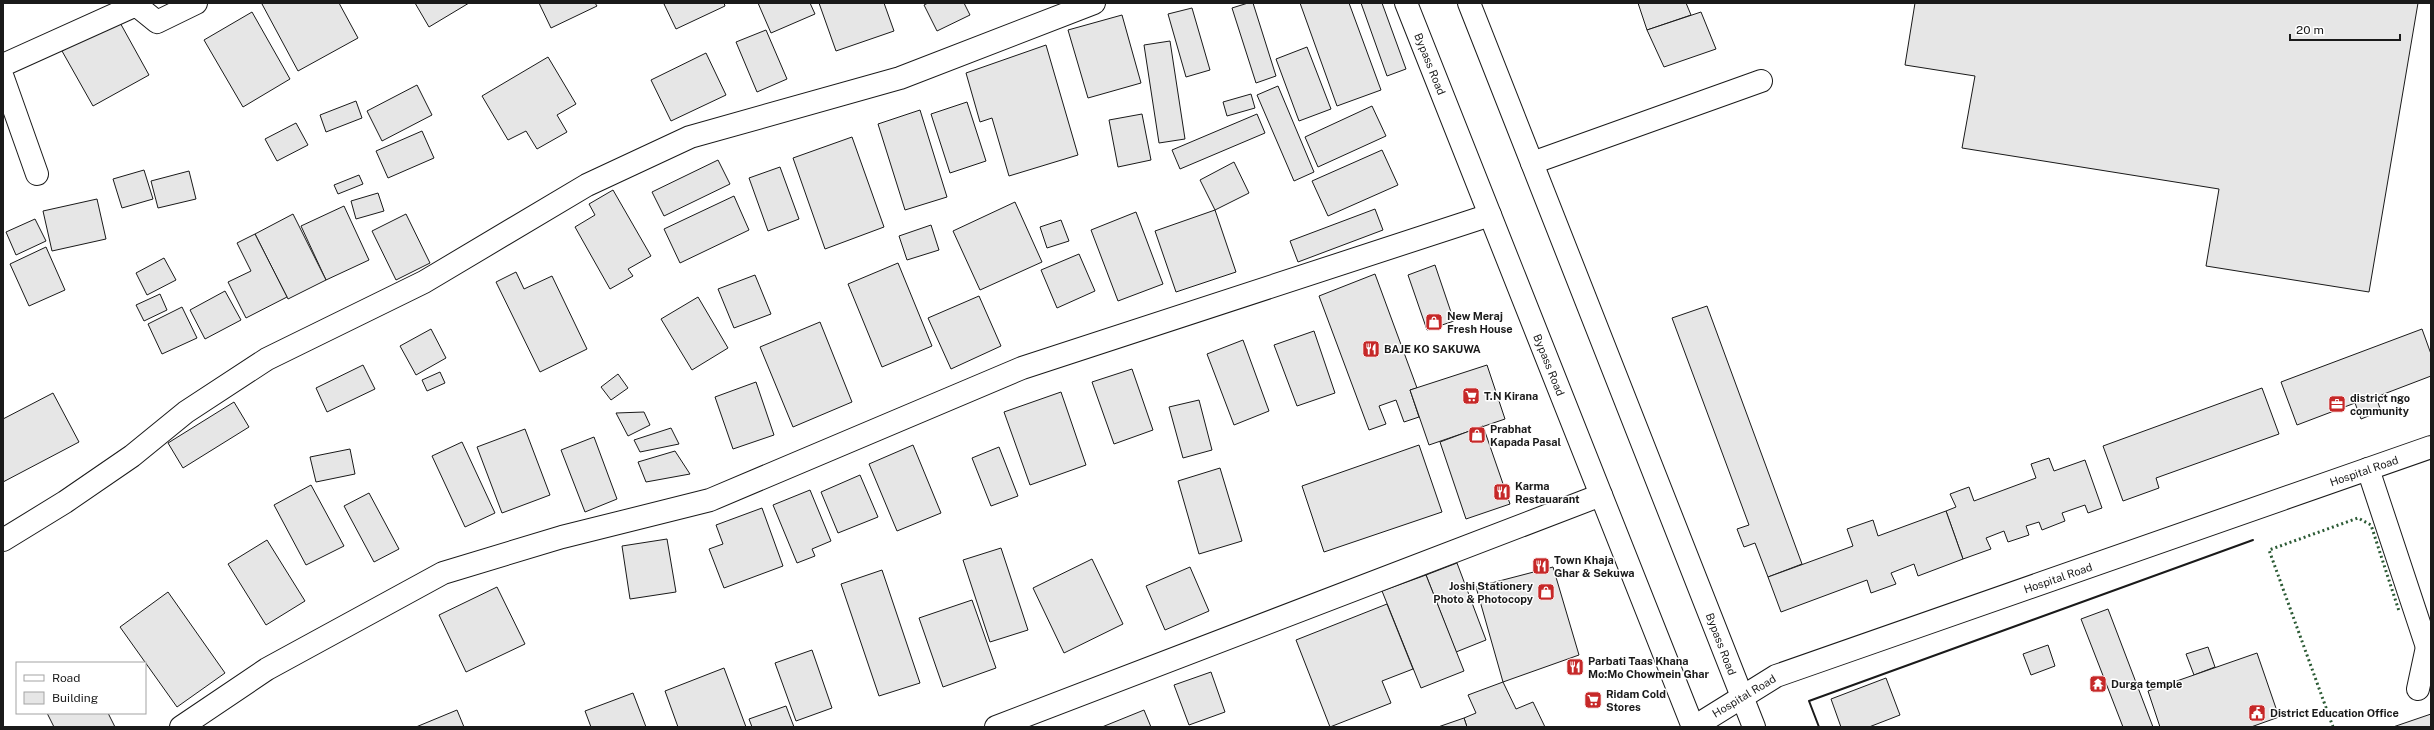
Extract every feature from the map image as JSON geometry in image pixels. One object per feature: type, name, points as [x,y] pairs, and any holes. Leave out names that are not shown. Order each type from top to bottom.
[{"type":"main road","points":[[3,65],[136,5],[157,22],[196,3]]},
{"type":"main road","points":[[3,540],[65,502],[132,456],[186,412],[267,359],[424,282],[587,185],[690,137],[900,78],[1094,3]]},
{"type":"main road","name":"Bypass Road","points":[[1406,3],[1693,727]]},
{"type":"main road","name":"Bypass Road","points":[[1468,3],[1754,727]]},
{"type":"main road","points":[[3,78],[37,174]]},
{"type":"main road","points":[[1532,163],[1761,82]]},
{"type":"main road","points":[[181,727],[267,669],[443,573],[562,537],[710,500],[1022,368],[1490,215]]},
{"type":"main road","name":"Hospital Road","points":[[1693,727],[1741,696],[1776,676],[2431,447]]},
{"type":"main road","points":[[2368,469],[2429,649],[2418,689]]},
{"type":"main road","points":[[996,727],[1601,495]]},
{"type":"building","points":[[339,3],[358,38],[298,71],[262,4]]},
{"type":"building","points":[[415,3],[469,3],[429,27]]},
{"type":"building","points":[[539,3],[595,3],[597,6],[551,28]]},
{"type":"building","points":[[724,3],[725,6],[676,29],[664,4]]},
{"type":"building","points":[[758,3],[810,3],[815,14],[771,33]]},
{"type":"building","points":[[819,3],[884,3],[894,31],[836,51]]},
{"type":"building","points":[[928,3],[964,3],[970,15],[937,31],[924,5]]},
{"type":"building","points":[[1253,3],[1276,76],[1256,83],[1232,8]]},
{"type":"building","points":[[1300,3],[1349,3],[1381,90],[1337,106]]},
{"type":"building","points":[[1361,3],[1382,3],[1406,69],[1387,76]]},
{"type":"building","points":[[1638,3],[1686,3],[1691,15],[1647,30]]},
{"type":"building","points":[[1915,3],[2418,3],[2369,292],[2206,266],[2219,189],[1962,148],[1975,76],[1905,65]]},
{"type":"building","points":[[1192,8],[1210,70],[1186,77],[1168,14]]},
{"type":"building","points":[[252,12],[290,79],[243,107],[204,40]]},
{"type":"building","points":[[1701,12],[1716,49],[1664,67],[1647,30]]},
{"type":"building","points":[[1122,15],[1141,83],[1088,98],[1068,30]]},
{"type":"building","points":[[118,19],[149,75],[93,106],[62,51]]},
{"type":"building","points":[[766,30],[787,79],[757,92],[736,42]]},
{"type":"building","points":[[1170,41],[1185,139],[1159,143],[1144,45]]},
{"type":"building","points":[[1046,45],[1078,155],[1009,176],[992,118],[980,122],[966,73]]},
{"type":"building","points":[[1307,47],[1331,109],[1299,121],[1276,59]]},
{"type":"building","points":[[706,53],[726,95],[671,121],[651,80]]},
{"type":"building","points":[[548,57],[576,104],[557,115],[567,132],[537,149],[526,131],[508,140],[482,96]]},
{"type":"building","points":[[417,85],[432,115],[382,141],[367,111]]},
{"type":"building","points":[[1278,86],[1314,172],[1294,181],[1257,95]]},
{"type":"building","points":[[1251,94],[1255,108],[1227,116],[1223,102]]},
{"type":"building","points":[[356,101],[362,118],[326,132],[320,115]]},
{"type":"building","points":[[967,102],[986,161],[950,173],[931,114]]},
{"type":"building","points":[[1372,106],[1386,136],[1318,167],[1305,137]]},
{"type":"building","points":[[920,110],[947,197],[905,210],[878,124]]},
{"type":"building","points":[[1142,114],[1151,160],[1118,167],[1109,120]]},
{"type":"building","points":[[1257,114],[1265,133],[1180,169],[1172,150]]},
{"type":"building","points":[[296,123],[308,145],[277,161],[265,139]]},
{"type":"building","points":[[422,131],[434,158],[388,178],[376,151]]},
{"type":"building","points":[[852,137],[884,227],[825,249],[793,158]]},
{"type":"building","points":[[1382,150],[1398,185],[1328,216],[1312,181]]},
{"type":"building","points":[[718,160],[730,184],[664,216],[652,192]]},
{"type":"building","points":[[1234,162],[1249,193],[1215,210],[1200,180]]},
{"type":"building","points":[[780,167],[799,219],[768,231],[749,178]]},
{"type":"building","points":[[144,170],[153,199],[122,208],[113,179]]},
{"type":"building","points":[[189,171],[196,199],[158,208],[151,181]]},
{"type":"building","points":[[359,175],[363,184],[338,194],[334,185]]},
{"type":"building","points":[[613,190],[651,256],[628,269],[633,276],[610,289],[575,227],[595,215],[589,204]]},
{"type":"building","points":[[378,193],[384,211],[356,219],[351,201]]},
{"type":"building","points":[[734,196],[749,230],[680,263],[664,229]]},
{"type":"building","points":[[97,199],[106,239],[52,251],[43,211]]},
{"type":"building","points":[[1015,202],[1042,262],[980,290],[953,231]]},
{"type":"building","points":[[344,206],[369,260],[326,280],[301,226]]},
{"type":"building","points":[[1375,209],[1383,230],[1298,262],[1290,241]]},
{"type":"building","points":[[1215,210],[1236,272],[1176,292],[1155,231]]},
{"type":"building","points":[[1136,212],[1163,284],[1118,301],[1091,230]]},
{"type":"building","points":[[293,214],[326,280],[288,299],[255,234]]},
{"type":"building","points":[[406,214],[430,263],[396,280],[372,231]]},
{"type":"building","points":[[35,219],[46,241],[16,255],[6,232]]},
{"type":"building","points":[[1061,220],[1069,241],[1047,248],[1040,227]]},
{"type":"building","points":[[931,225],[939,250],[907,260],[899,236]]},
{"type":"building","points":[[255,234],[287,297],[246,318],[228,282],[251,271],[237,243]]},
{"type":"building","points":[[46,247],[65,290],[29,306],[10,264]]},
{"type":"building","points":[[1079,254],[1095,291],[1057,308],[1041,270]]},
{"type":"building","points":[[164,258],[176,280],[147,295],[136,273]]},
{"type":"building","points":[[898,263],[932,346],[882,367],[848,284]]},
{"type":"building","points":[[1435,265],[1454,321],[1427,330],[1408,275]]},
{"type":"building","points":[[516,272],[524,289],[552,276],[587,349],[540,372],[496,282]]},
{"type":"building","points":[[1375,274],[1417,388],[1410,390],[1419,417],[1404,422],[1396,400],[1379,406],[1386,424],[1369,430],[1319,296]]},
{"type":"building","points":[[755,275],[771,314],[734,328],[718,289]]},
{"type":"building","points":[[225,291],[241,320],[205,339],[190,310]]},
{"type":"building","points":[[160,294],[167,310],[144,321],[136,305]]},
{"type":"building","points":[[979,296],[1001,346],[951,369],[928,318]]},
{"type":"building","points":[[698,297],[728,348],[692,370],[661,319]]},
{"type":"building","points":[[1707,306],[1802,564],[1768,577],[1755,543],[1744,547],[1737,529],[1749,525],[1672,318]]},
{"type":"building","points":[[182,307],[197,338],[162,354],[148,324]]},
{"type":"building","points":[[820,322],[852,402],[793,427],[760,347]]},
{"type":"building","points":[[431,329],[446,358],[416,375],[400,346]]},
{"type":"building","points":[[2422,329],[2431,354],[2431,376],[2376,397],[2381,411],[2361,419],[2355,403],[2297,425],[2281,382]]},
{"type":"building","points":[[1314,331],[1335,393],[1297,406],[1274,345]]},
{"type":"building","points":[[1243,340],[1269,411],[1234,425],[1207,354]]},
{"type":"building","points":[[363,365],[375,389],[327,412],[316,388]]},
{"type":"building","points":[[1487,365],[1505,419],[1429,445],[1410,390]]},
{"type":"building","points":[[1132,369],[1153,430],[1114,444],[1092,382]]},
{"type":"building","points":[[440,372],[445,383],[427,391],[422,380]]},
{"type":"building","points":[[618,374],[628,388],[611,400],[601,387]]},
{"type":"building","points":[[756,382],[774,435],[733,449],[715,397]]},
{"type":"building","points":[[2262,388],[2279,434],[2156,478],[2159,488],[2123,501],[2103,446]]},
{"type":"building","points":[[1061,392],[1086,465],[1030,485],[1004,412]]},
{"type":"building","points":[[53,393],[79,442],[3,482],[3,419]]},
{"type":"building","points":[[1199,400],[1212,450],[1183,458],[1169,407]]},
{"type":"building","points":[[234,402],[249,427],[183,468],[168,443]]},
{"type":"building","points":[[644,412],[650,425],[628,436],[616,413]]},
{"type":"building","points":[[1483,426],[1510,504],[1466,519],[1440,442]]},
{"type":"building","points":[[671,428],[679,444],[640,452],[634,440]]},
{"type":"building","points":[[525,429],[550,495],[502,513],[477,447]]},
{"type":"building","points":[[594,437],[617,499],[585,512],[561,450]]},
{"type":"building","points":[[462,442],[495,513],[465,527],[432,456]]},
{"type":"building","points":[[913,445],[941,513],[897,531],[869,464]]},
{"type":"building","points":[[1419,445],[1442,512],[1324,552],[1302,486]]},
{"type":"building","points":[[999,447],[1018,496],[991,506],[972,458]]},
{"type":"building","points":[[350,449],[355,474],[316,482],[310,457]]},
{"type":"building","points":[[675,451],[690,474],[646,482],[638,462]]},
{"type":"building","points":[[2049,458],[2054,471],[2085,460],[2102,508],[2088,513],[2085,505],[2062,513],[2065,521],[2042,530],[2039,522],[2026,526],[2029,535],[2008,542],[2004,531],[1986,538],[1991,549],[1963,559],[1946,511],[1956,507],[1950,494],[1969,487],[1974,501],[2036,478],[2031,464]]},
{"type":"building","points":[[1220,468],[1242,541],[1199,554],[1178,481]]},
{"type":"building","points":[[860,475],[878,517],[838,533],[821,492]]},
{"type":"building","points":[[311,485],[344,546],[306,565],[274,505]]},
{"type":"building","points":[[810,490],[831,541],[812,549],[815,556],[797,563],[773,505]]},
{"type":"building","points":[[369,493],[399,549],[374,562],[344,506]]},
{"type":"building","points":[[762,508],[783,566],[724,588],[709,549],[723,544],[716,525]]},
{"type":"building","points":[[1946,511],[1963,559],[1918,576],[1914,564],[1891,573],[1896,584],[1871,593],[1867,580],[1781,612],[1768,577],[1853,546],[1847,529],[1873,520],[1878,536]]},
{"type":"building","points":[[667,539],[676,592],[630,599],[622,546]]},
{"type":"building","points":[[267,540],[305,601],[266,625],[228,564]]},
{"type":"building","points":[[1001,548],[1028,630],[990,642],[963,560]]},
{"type":"building","points":[[1092,559],[1123,624],[1064,653],[1033,588]]},
{"type":"building","points":[[1457,563],[1486,640],[1456,652],[1426,575]]},
{"type":"building","points":[[1190,567],[1209,611],[1165,630],[1146,586]]},
{"type":"building","points":[[1553,567],[1579,655],[1503,682],[1476,587]]},
{"type":"building","points":[[882,570],[920,683],[879,696],[841,584]]},
{"type":"building","points":[[1426,575],[1464,671],[1421,688],[1382,591]]},
{"type":"building","points":[[497,587],[525,644],[466,672],[439,615]]},
{"type":"building","points":[[168,592],[225,673],[177,707],[120,627]]},
{"type":"building","points":[[972,600],[996,668],[943,687],[919,618]]},
{"type":"building","points":[[1387,604],[1413,669],[1382,681],[1391,703],[1330,727],[1296,640]]},
{"type":"building","points":[[2108,609],[2153,727],[2123,727],[2081,619]]},
{"type":"building","points":[[2048,645],[2055,666],[2031,675],[2023,654]]},
{"type":"building","points":[[2208,647],[2215,667],[2194,675],[2186,654]]},
{"type":"building","points":[[812,650],[832,708],[796,721],[775,663]]},
{"type":"building","name":"District Education Office","points":[[2257,653],[2279,717],[2251,727],[2160,727],[2148,691]]},
{"type":"building","points":[[724,668],[746,727],[678,727],[665,691]]},
{"type":"building","points":[[1211,672],[1225,712],[1189,725],[1174,685]]},
{"type":"building","points":[[1886,678],[1900,715],[1869,727],[1841,727],[1831,699]]},
{"type":"building","points":[[1503,682],[1516,709],[1533,702],[1545,727],[1467,727],[1464,718],[1476,713],[1468,695]]},
{"type":"building","points":[[633,693],[646,727],[591,727],[585,711]]},
{"type":"building","points":[[786,706],[794,727],[752,727],[749,719]]},
{"type":"building","points":[[457,710],[464,727],[416,727]]},
{"type":"building","points":[[1144,710],[1151,727],[1102,727]]},
{"type":"building","points":[[48,714],[108,714],[115,727],[54,727]]},
{"type":"building","points":[[2431,714],[2431,727],[2393,727]]},
{"type":"building","points":[[1464,718],[1467,727],[1438,727]]},
{"type":"hedge","points":[[2333,727],[2269,550],[2358,518],[2371,525],[2399,611]]},
{"type":"wall","points":[[1819,727],[1809,701],[2253,540]]},
{"type":"place","name":"New Meraj Fresh House","points":[[1434,322]]},
{"type":"place","name":"BAJE KO SAKUWA","points":[[1371,349]]},
{"type":"place","name":"T.N Kirana","points":[[1471,396]]},
{"type":"place","name":"district ngo community","points":[[2337,404]]},
{"type":"place","name":"Prabhat Kapada Pasal","points":[[1477,435]]},
{"type":"place","name":"Karma Restauarant","points":[[1502,492]]},
{"type":"place","name":"Town Khaja Ghar & Sekuwa","points":[[1541,566]]},
{"type":"place","name":"Joshi Stationery Photo & Photocopy","points":[[1546,592]]},
{"type":"place","name":"Parbati Taas Khana Mo:Mo Chowmein Ghar","points":[[1575,667]]},
{"type":"place","name":"Durga temple","points":[[2098,684]]},
{"type":"place","name":"Ridam Cold Stores","points":[[1593,700]]},
{"type":"place","name":"District Education Office","points":[[2257,713]]}]
